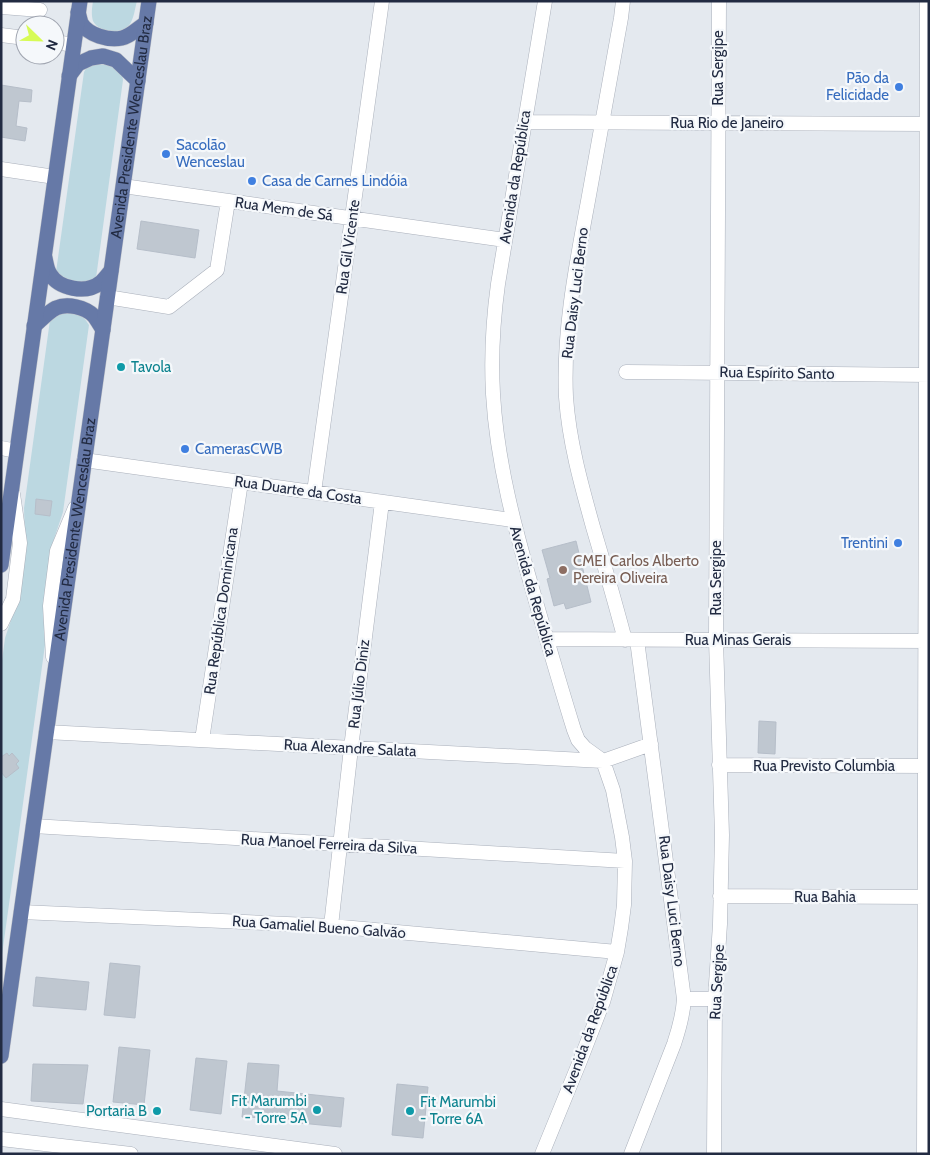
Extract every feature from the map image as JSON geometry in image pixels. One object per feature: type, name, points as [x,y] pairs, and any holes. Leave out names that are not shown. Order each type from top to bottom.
[{"type":"main road","name":"Avenida Presidente Wenceslau Braz","points":[[1,1056],[7,981],[21,912],[149,1]]},
{"type":"main road","points":[[79,6],[82,24],[92,33],[105,38],[121,38],[132,34],[146,23]]},
{"type":"main road","points":[[1,565],[79,6]]},
{"type":"main road","points":[[69,76],[78,64],[91,58],[103,56],[116,60],[138,81]]},
{"type":"main road","points":[[44,257],[50,274],[60,284],[73,288],[86,289],[99,284],[111,271]]},
{"type":"main road","points":[[34,326],[58,307],[71,306],[84,309],[94,316],[103,330]]},
{"type":"street","name":"Rua Gil Vicente","points":[[314,492],[382,1]]},
{"type":"street","name":"Avenida da República","points":[[542,1154],[603,1002],[617,952],[621,928],[624,904],[625,861],[613,790],[603,761],[585,748],[578,740],[546,639],[512,520],[496,425],[492,337],[494,312],[545,1]]},
{"type":"street","name":"Rua Daisy Luci Berno","points":[[623,1],[572,294],[567,342],[566,398],[570,431],[584,493],[631,640],[651,744],[684,1000],[680,1027],[631,1154]]},
{"type":"street","name":"Rua Sergipe","points":[[714,1154],[715,999],[719,948],[721,818],[716,640],[719,1]]},
{"type":"street","points":[[924,1154],[927,766],[927,1]]},
{"type":"street","points":[[2,10],[40,10]]},
{"type":"street","points":[[1,35],[15,37]]},
{"type":"street","points":[[65,43],[74,44]]},
{"type":"street","name":"Rua Rio de Janeiro","points":[[525,122],[928,124]]},
{"type":"street","points":[[1,169],[55,176]]},
{"type":"street","name":"Rua Mem de Sá","points":[[123,186],[505,240]]},
{"type":"street","points":[[107,297],[169,306],[217,270],[228,201]]},
{"type":"street","name":"Rua Espírito Santo","points":[[626,372],[927,375]]},
{"type":"street","points":[[1,448],[17,450]]},
{"type":"street","name":"Rua Duarte da Costa","points":[[84,460],[512,520]]},
{"type":"street","name":"Rua República Dominicana","points":[[202,740],[240,482]]},
{"type":"street","points":[[1,624],[13,599],[20,543],[12,485]]},
{"type":"street","name":"Rua Júlio Diniz","points":[[331,926],[382,502]]},
{"type":"street","name":"Rua Minas Gerais","points":[[546,639],[927,641]]},
{"type":"street","name":"Rua Alexandre Salata","points":[[46,732],[603,761],[651,744]]},
{"type":"street","name":"Rua Previsto Columbia","points":[[720,765],[927,766]]},
{"type":"street","name":"Rua Manoel Ferreira da Silva","points":[[33,826],[625,861]]},
{"type":"street","name":"Rua Bahia","points":[[720,896],[926,897]]},
{"type":"street","name":"Rua Gamaliel Bueno Galvão","points":[[21,912],[331,926],[617,952]]},
{"type":"street","points":[[684,1000],[715,999]]},
{"type":"street","points":[[1,1109],[335,1154]]},
{"type":"street","points":[[1,1139],[130,1154]]},
{"type":"shaded area","points":[[93,1],[137,1],[130,24],[122,30],[111,31],[100,28],[93,21]]},
{"type":"shaded area","points":[[93,64],[112,67],[122,74],[123,80],[96,278],[90,283],[68,283],[56,272],[84,72],[87,67]]},
{"type":"shaded area","points":[[64,312],[81,316],[89,325],[63,512],[51,548],[43,605],[45,645],[1,962],[1,668],[5,638],[17,602],[25,543],[24,508],[50,320]]},
{"type":"building","points":[[1,85],[32,90],[31,102],[19,101],[16,126],[27,128],[25,141],[1,137]]},
{"type":"building","points":[[141,221],[199,230],[195,258],[137,249]]},
{"type":"building","points":[[36,499],[52,501],[50,516],[35,514]]},
{"type":"building","points":[[576,541],[591,602],[566,609],[564,603],[554,606],[547,579],[550,578],[542,550]]},
{"type":"building","points":[[759,721],[776,722],[775,754],[758,753]]},
{"type":"building","points":[[7,753],[9,756],[12,753],[19,761],[16,764],[19,768],[6,778],[1,772],[1,757]]},
{"type":"building","points":[[110,963],[140,966],[135,1018],[104,1015]]},
{"type":"building","points":[[36,977],[89,982],[86,1010],[33,1006]]},
{"type":"building","points":[[119,1047],[150,1050],[144,1105],[113,1102]]},
{"type":"building","points":[[196,1058],[227,1061],[221,1114],[190,1110]]},
{"type":"building","points":[[248,1063],[279,1065],[277,1091],[344,1098],[341,1127],[290,1122],[291,1119],[242,1117]]},
{"type":"building","points":[[33,1064],[88,1065],[83,1104],[31,1101]]},
{"type":"building","name":"Fit Marumbi - Torre 6A","points":[[397,1084],[428,1087],[423,1138],[392,1135]]},
{"type":"place","name":"Pão da Felicidade","points":[[899,87]]},
{"type":"place","name":"Sacolão Wenceslau","points":[[166,154]]},
{"type":"place","name":"Casa de Carnes Lindóia","points":[[252,181]]},
{"type":"place","name":"Tavola","points":[[121,367]]},
{"type":"place","name":"CamerasCWB","points":[[185,449]]},
{"type":"place","name":"Trentini","points":[[898,543]]},
{"type":"place","name":"CMEI Carlos Alberto Pereira Oliveira","points":[[563,570]]},
{"type":"place","name":"Fit Marumbi - Torre 5A","points":[[317,1110]]},
{"type":"place","name":"Portaria B","points":[[157,1111]]},
{"type":"place","name":"Fit Marumbi - Torre 6A","points":[[410,1111]]}]
